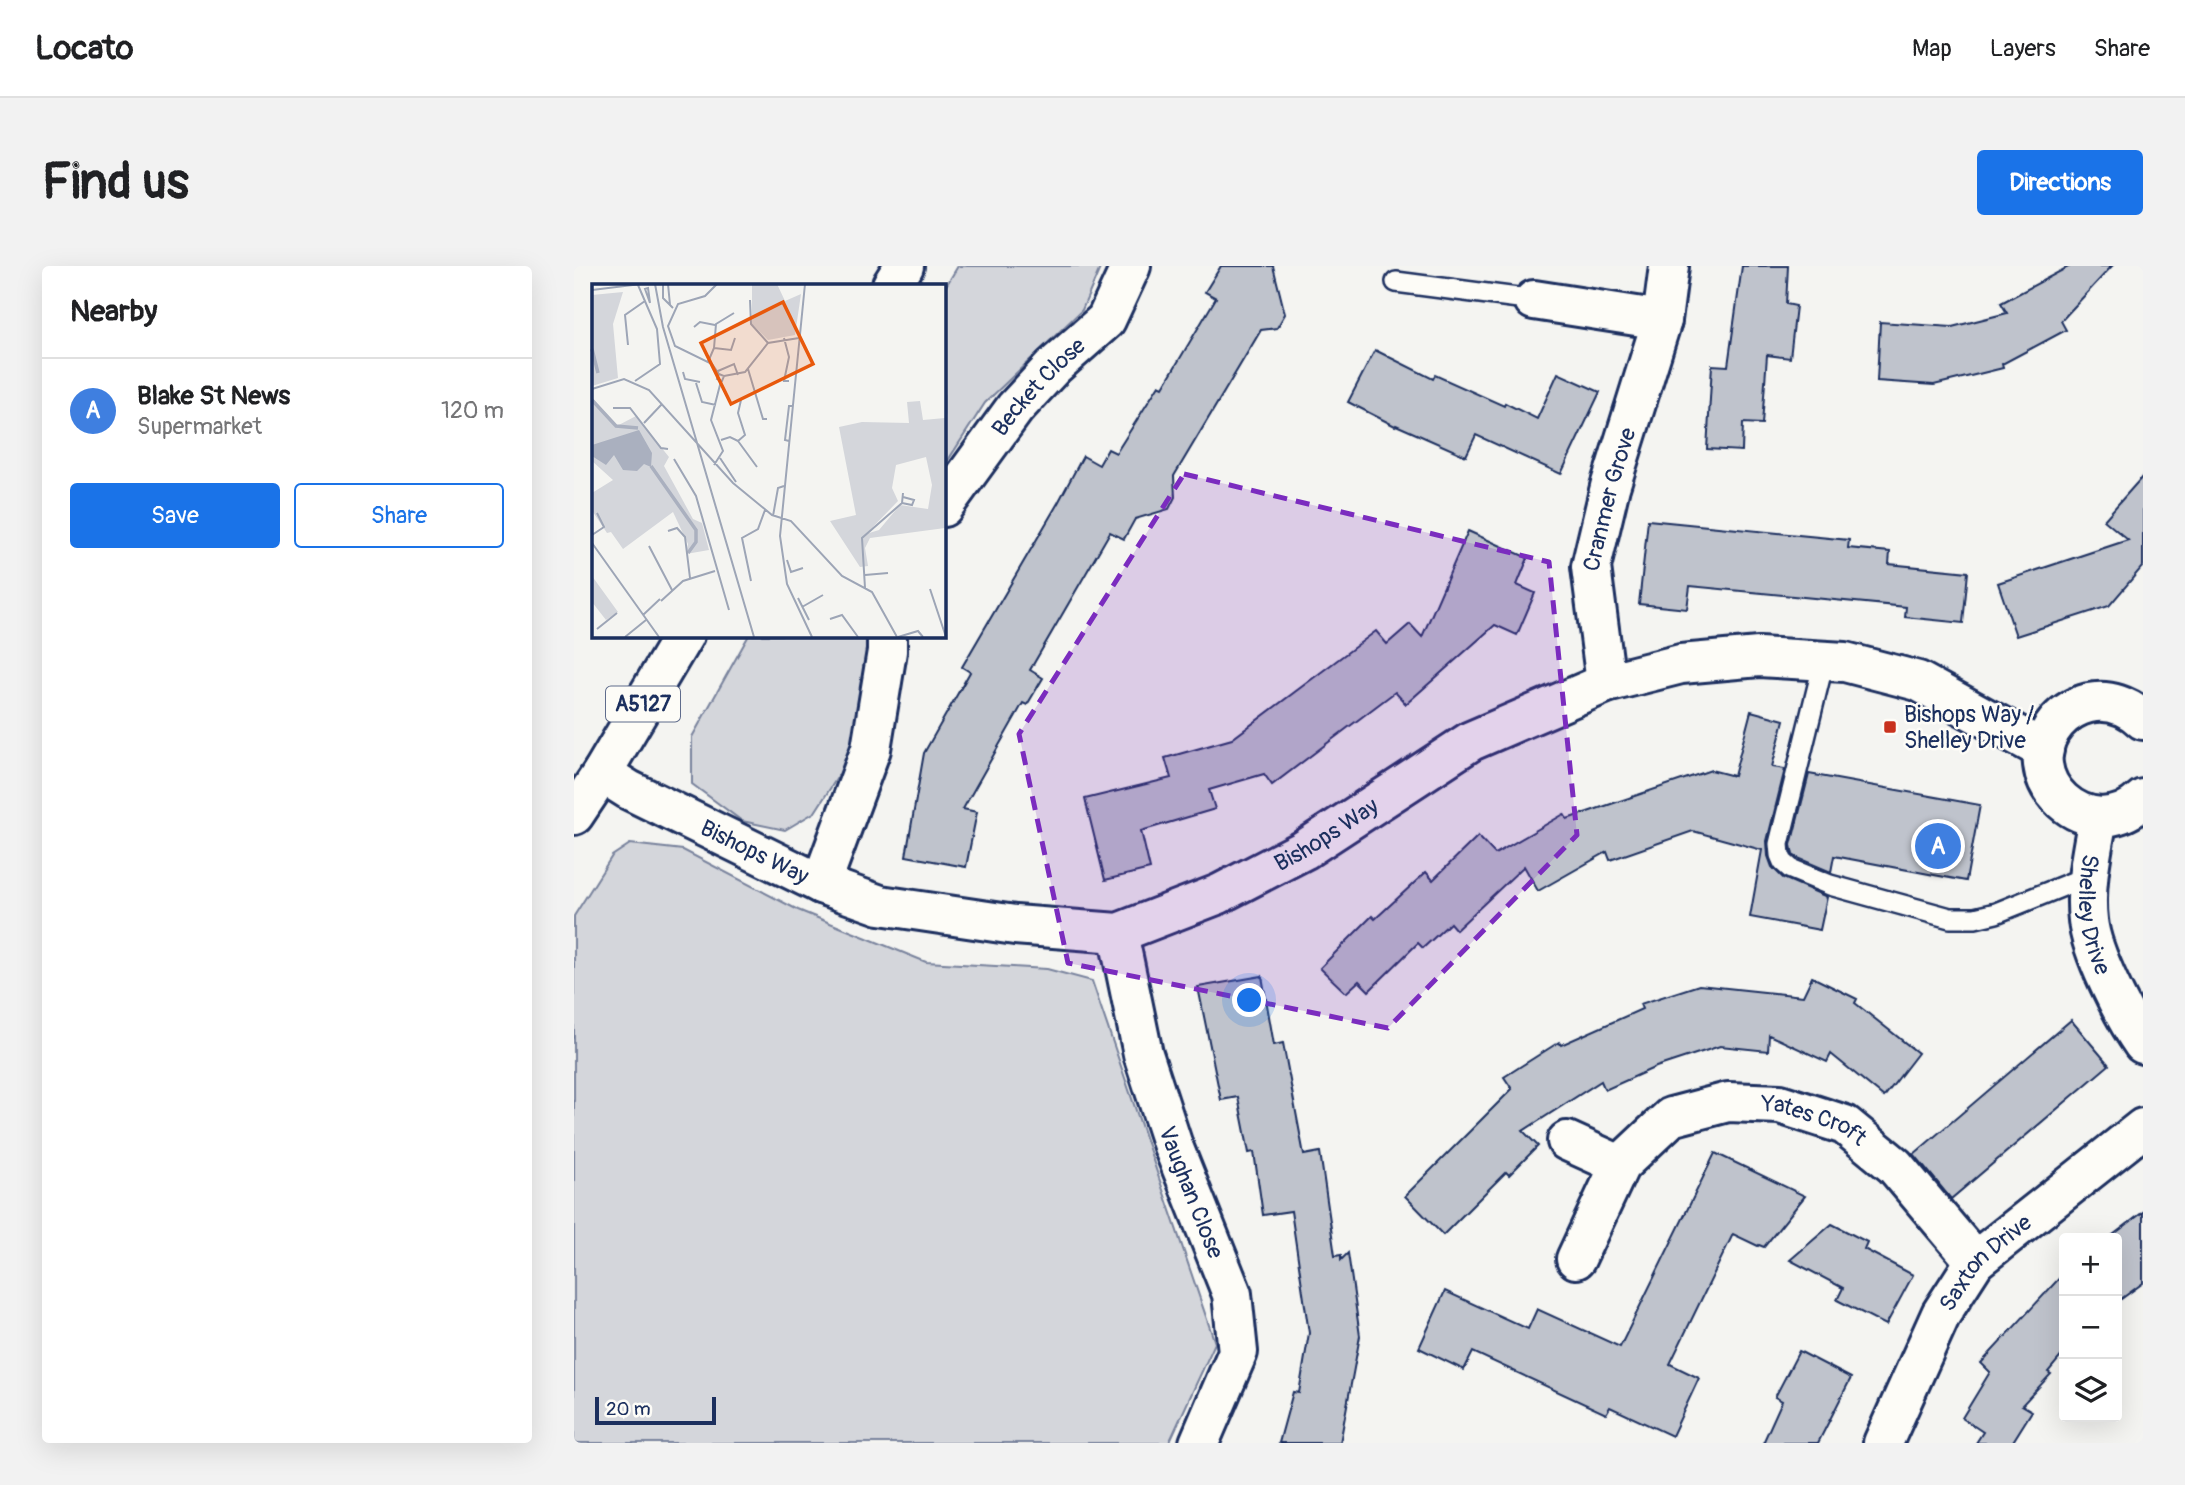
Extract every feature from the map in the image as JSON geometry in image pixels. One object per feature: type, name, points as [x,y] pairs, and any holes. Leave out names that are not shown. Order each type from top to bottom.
[{"type":"street","points":[[893,284],[904,266]]},
{"type":"street","name":"Becket Close","points":[[945,505],[1016,408],[1053,367],[1105,320],[1131,266]]},
{"type":"street","name":"Cranmer Grove","points":[[1606,683],[1591,567],[1610,487],[1662,320],[1669,266]]},
{"type":"street","points":[[1546,302],[1662,320]]},
{"type":"street","name":"A5127","points":[[574,816],[683,637]]},
{"type":"street","points":[[821,884],[872,749],[887,637]]},
{"type":"street","name":"Bishops Way","points":[[602,773],[629,790],[821,884],[880,905],[1015,925],[1118,933],[1219,894],[1304,850],[1471,741],[1606,683],[1681,664],[1759,657],[1845,662],[1918,681],[2044,750]]},
{"type":"street","points":[[2136,702],[2094,702],[2070,710],[2052,728],[2044,750],[2043,765],[2052,791],[2071,809],[2084,815],[2098,818],[2125,813],[2143,799]]},
{"type":"street","name":"Shelley Drive","points":[[2098,818],[2088,876],[2088,922],[2103,971],[2142,1039]]},
{"type":"street","name":"Vaughan Close","points":[[1118,933],[1148,1067],[1173,1146],[1232,1294],[1238,1352],[1199,1443]]},
{"type":"street","name":"Yates Croft","points":[[1576,1259],[1620,1164],[1671,1117],[1728,1102],[1780,1104],[1845,1125],[1895,1166],[1975,1261]]},
{"type":"street","name":"Saxton Drive","points":[[1883,1443],[1941,1314],[1975,1261],[2143,1128]]},
{"type":"street","points":[[1567,1140],[1620,1164]]},
{"type":"lane","points":[[1396,282],[1546,302]]},
{"type":"lane","points":[[1824,661],[1779,844],[1783,862],[1791,869],[1830,885],[1950,918],[1975,918],[1996,913],[2088,876]]},
{"type":"highlighted area","points":[[1184,474],[1549,562],[1577,835],[1388,1028],[1068,963],[1019,734]]},
{"type":"shaded area","points":[[958,266],[1101,266],[1082,310],[985,403],[945,465],[945,288]]},
{"type":"shaded area","points":[[748,637],[871,637],[851,756],[815,812],[785,830],[742,821],[692,784],[692,737]]},
{"type":"shaded area","points":[[630,844],[683,850],[798,910],[926,962],[1047,969],[1092,981],[1215,1343],[1169,1443],[574,1443],[574,916],[612,856]]},
{"type":"building","points":[[1221,266],[1273,266],[1285,314],[1277,328],[1261,330],[1174,476],[1175,497],[1169,509],[1135,519],[1124,539],[1110,532],[1030,670],[1043,678],[1027,705],[1023,703],[963,809],[977,812],[966,867],[906,856],[924,753],[970,672],[962,667],[1083,456],[1099,465],[1108,449],[1116,453],[1159,385],[1163,387],[1216,298],[1205,292]]},
{"type":"building","points":[[1742,266],[1788,266],[1786,304],[1796,306],[1790,358],[1767,355],[1762,424],[1743,423],[1742,451],[1707,449],[1712,365],[1728,366]]},
{"type":"building","points":[[2070,266],[2112,266],[2061,321],[2066,330],[2002,364],[2003,368],[1934,385],[1877,381],[1880,322],[1952,327],[2007,313],[2001,303]]},
{"type":"building","points":[[1375,350],[1433,379],[1435,375],[1537,419],[1558,373],[1600,392],[1561,474],[1476,435],[1466,456],[1395,426],[1348,402]]},
{"type":"building","points":[[2143,476],[2143,566],[2109,606],[2016,636],[1998,583],[2128,540],[2104,520]]},
{"type":"building","points":[[1648,520],[1849,540],[1848,548],[1890,552],[1889,564],[1968,572],[1963,623],[1905,617],[1906,607],[1690,586],[1687,609],[1639,604]]},
{"type":"building","points":[[1468,531],[1528,558],[1517,585],[1535,593],[1517,635],[1495,625],[1406,704],[1395,692],[1272,785],[1264,774],[1209,790],[1215,809],[1141,831],[1150,869],[1105,880],[1085,799],[1171,778],[1165,758],[1232,739],[1376,631],[1387,644],[1410,624],[1422,637]]},
{"type":"building","points":[[1751,711],[1784,720],[1772,767],[1785,769],[1767,841],[1768,856],[1772,867],[1783,878],[1827,897],[1820,930],[1750,917],[1762,850],[1693,831],[1610,860],[1607,852],[1538,891],[1524,866],[1456,930],[1450,923],[1423,948],[1418,943],[1369,991],[1359,981],[1346,993],[1320,968],[1372,916],[1375,919],[1426,872],[1433,880],[1478,836],[1495,854],[1564,814],[1567,819],[1711,770],[1734,776]]},
{"type":"building","points":[[1809,774],[1980,805],[1966,881],[1834,856],[1831,872],[1793,855],[1791,845]]},
{"type":"building","points":[[1262,976],[1274,1045],[1283,1043],[1304,1155],[1320,1152],[1335,1256],[1341,1255],[1341,1260],[1348,1253],[1360,1336],[1340,1443],[1279,1443],[1293,1392],[1299,1393],[1309,1333],[1291,1211],[1263,1215],[1254,1152],[1249,1153],[1238,1097],[1221,1100],[1198,987]]},
{"type":"building","points":[[1812,977],[1857,999],[1855,1003],[1918,1053],[1884,1097],[1831,1054],[1827,1062],[1769,1035],[1768,1051],[1720,1046],[1656,1067],[1605,1090],[1601,1081],[1523,1131],[1538,1146],[1509,1175],[1506,1172],[1443,1235],[1405,1196],[1512,1089],[1504,1077],[1559,1042],[1561,1045],[1642,1009],[1640,1004],[1699,985],[1803,996]]},
{"type":"building","points":[[2071,1020],[2109,1065],[1951,1199],[1914,1154]]},
{"type":"building","points":[[1715,1153],[1805,1196],[1764,1247],[1733,1234],[1670,1364],[1699,1378],[1672,1436],[1610,1407],[1606,1414],[1473,1352],[1464,1370],[1419,1348],[1445,1291],[1528,1329],[1537,1309],[1620,1347]]},
{"type":"building","points":[[2143,1212],[2143,1283],[2122,1298],[2122,1233],[2116,1233]]},
{"type":"building","points":[[1832,1224],[1867,1242],[1864,1249],[1913,1275],[1886,1325],[1837,1300],[1843,1288],[1790,1260]]},
{"type":"building","points":[[2059,1278],[2059,1359],[2048,1372],[2051,1374],[2022,1405],[2032,1411],[2012,1443],[1976,1443],[1983,1432],[1962,1418],[1990,1372],[1981,1363]]},
{"type":"building","points":[[1799,1351],[1851,1378],[1818,1443],[1763,1443],[1782,1401],[1775,1397]]},
{"type":"place","name":"Bishops Way / Shelley Drive","points":[[1890,727]]},
{"type":"place","name":"Blake St News","points":[[1938,846]]}]
